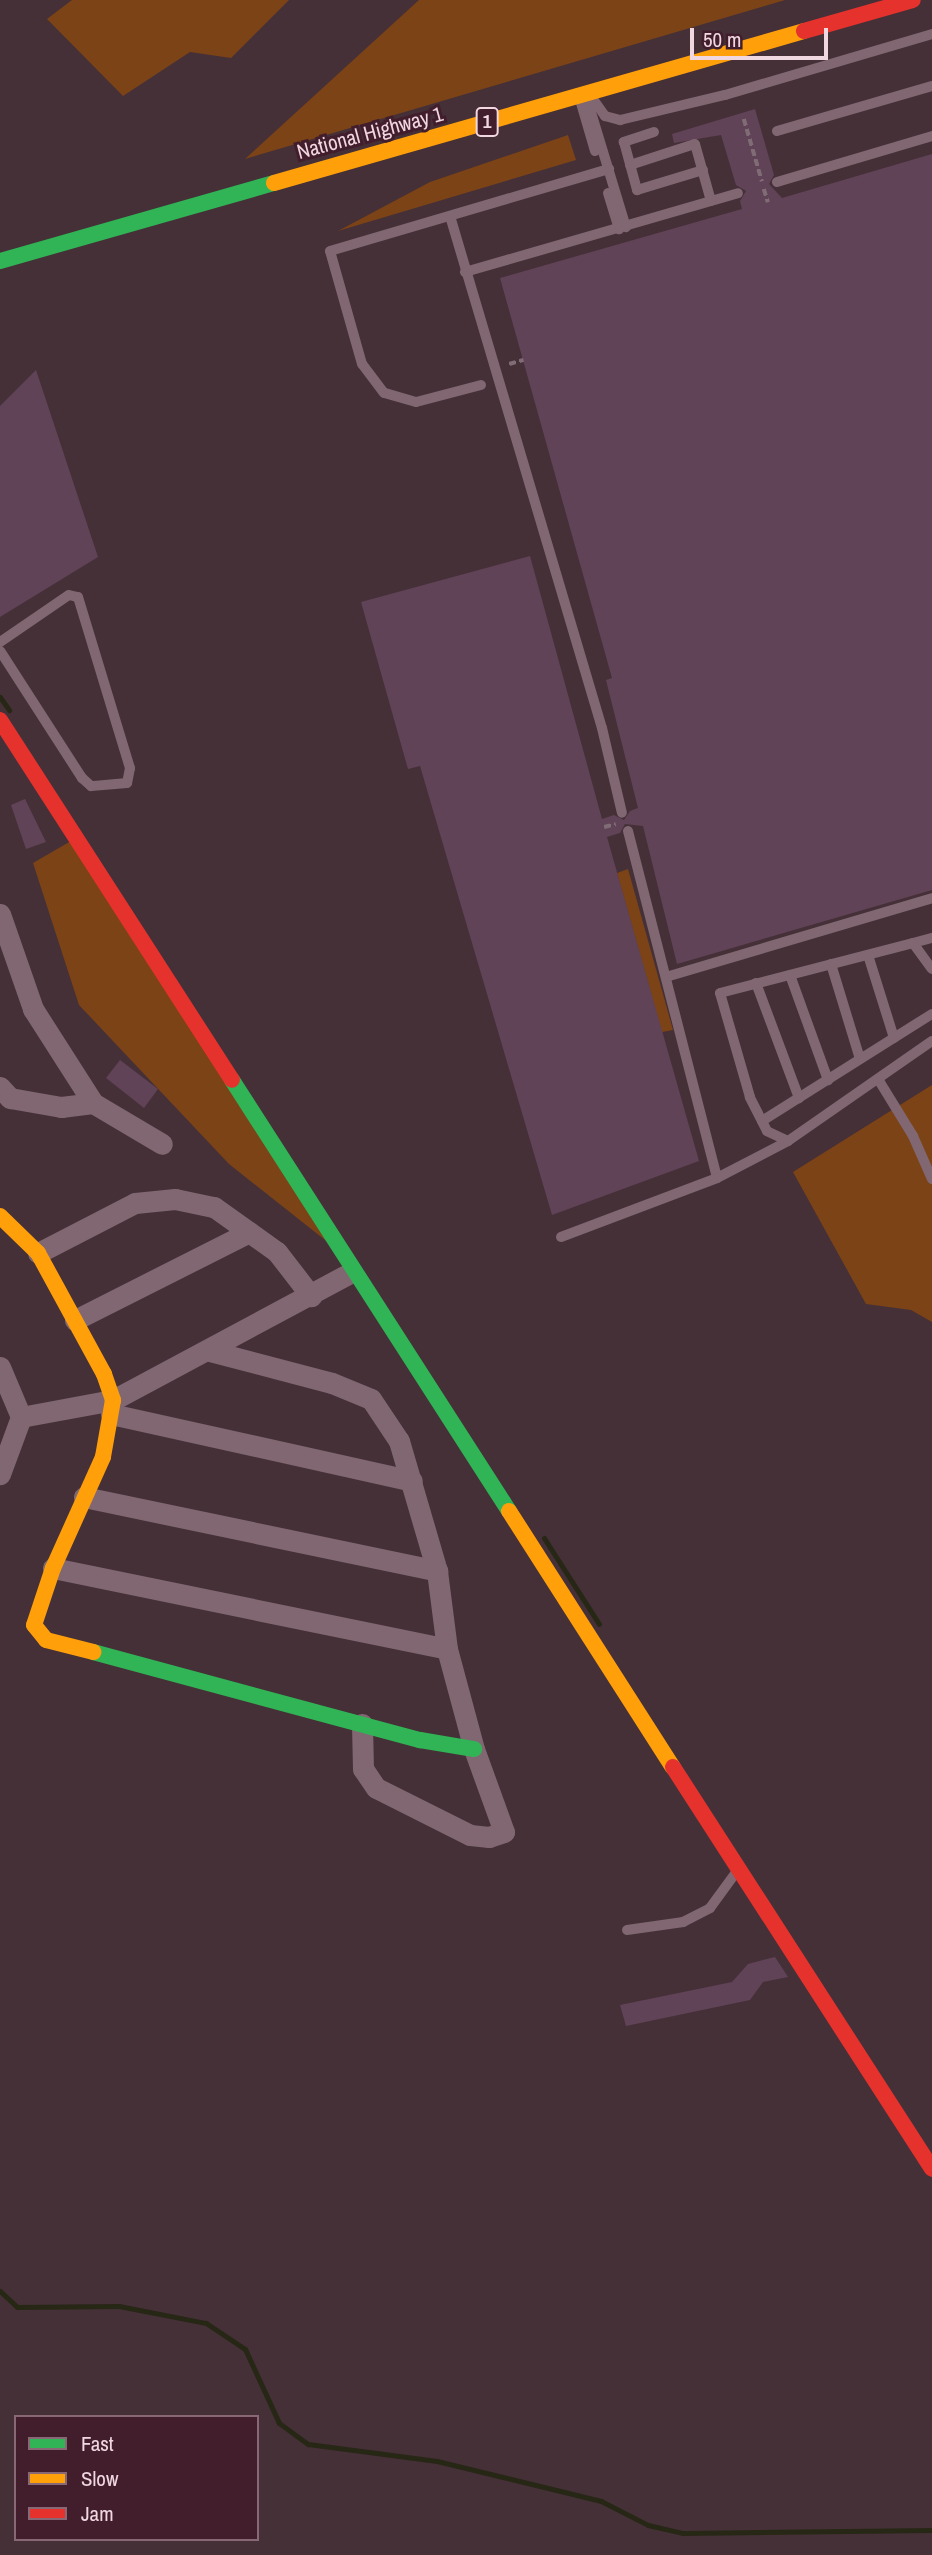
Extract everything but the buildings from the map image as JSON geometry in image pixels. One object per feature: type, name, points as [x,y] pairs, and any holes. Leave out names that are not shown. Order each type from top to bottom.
[{"type":"main road","name":"National Highway 1","points":[[10,258],[913,0]]},
{"type":"main road","points":[[0,720],[352,1272],[932,2169]]},
{"type":"main road","points":[[0,1216],[38,1253],[75,1321],[112,1407],[103,1457],[53,1568],[34,1625],[46,1640],[362,1724],[474,1749]]},
{"type":"street","points":[[0,235],[10,258]]},
{"type":"street","points":[[0,914],[33,1009],[93,1104],[162,1144]]},
{"type":"street","points":[[0,1087],[10,1098],[61,1108],[93,1104]]},
{"type":"street","points":[[38,1253],[135,1203],[175,1199],[214,1207],[278,1252],[311,1296]]},
{"type":"street","points":[[75,1321],[249,1232]]},
{"type":"street","points":[[112,1407],[352,1272]]},
{"type":"street","points":[[210,1351],[332,1382],[371,1399],[398,1441],[437,1571],[447,1649],[474,1749],[502,1835],[470,1835],[376,1788],[363,1769],[362,1724]]},
{"type":"street","points":[[0,1367],[21,1418],[0,1474]]},
{"type":"street","points":[[21,1418],[112,1407],[412,1481]]},
{"type":"street","points":[[84,1497],[437,1571]]},
{"type":"street","points":[[53,1568],[447,1649]]},
{"type":"lane","points":[[585,95],[605,116],[620,120],[725,95],[932,33]]},
{"type":"lane","points":[[777,131],[932,86]]},
{"type":"lane","points":[[585,95],[622,228]]},
{"type":"lane","points":[[654,132],[624,142],[637,190],[703,170]]},
{"type":"lane","points":[[777,182],[932,136]]},
{"type":"lane","points":[[630,165],[695,144],[711,201]]},
{"type":"lane","points":[[481,385],[416,402],[401,402],[378,388],[362,364],[330,251],[605,170]]},
{"type":"lane","points":[[465,272],[738,193]]},
{"type":"lane","points":[[450,216],[602,727],[622,813]]},
{"type":"lane","points":[[0,642],[69,595],[78,597],[130,768],[127,783],[91,786],[82,778],[0,651]]},
{"type":"lane","points":[[628,831],[717,1178]]},
{"type":"lane","points":[[666,977],[932,898]]},
{"type":"lane","points":[[788,1140],[768,1131],[750,1097],[720,993],[932,938]]},
{"type":"lane","points":[[913,943],[932,969]]},
{"type":"lane","points":[[868,955],[894,1038]]},
{"type":"lane","points":[[831,964],[860,1059]]},
{"type":"lane","points":[[790,975],[828,1080]]},
{"type":"lane","points":[[755,984],[799,1098]]},
{"type":"lane","points":[[762,1121],[932,1014]]},
{"type":"lane","points":[[561,1237],[717,1178],[788,1140],[932,1041]]},
{"type":"lane","points":[[878,1079],[913,1136],[932,1180]]},
{"type":"lane","points":[[627,1930],[683,1922],[710,1908],[739,1868]]},
{"type":"path","points":[[744,119],[768,202]]},
{"type":"shaded area","points":[[72,0],[289,0],[231,58],[190,52],[123,96],[47,19]]},
{"type":"shaded area","points":[[419,0],[785,0],[245,159]]},
{"type":"shaded area","points":[[568,135],[576,160],[338,231],[430,182]]},
{"type":"shaded area","points":[[71,841],[330,1244],[229,1164],[79,1005],[33,863]]},
{"type":"shaded area","points":[[628,869],[673,1030],[662,1032],[617,873]]},
{"type":"shaded area","points":[[932,1085],[932,1322],[911,1310],[866,1304],[793,1172]]},
{"type":"waterway","points":[[0,697],[9,710]]},
{"type":"waterway","points":[[544,1538],[599,1624]]},
{"type":"waterway","points":[[0,2291],[17,2307],[119,2306],[206,2323],[245,2349],[279,2423],[308,2444],[437,2461],[601,2501],[648,2525],[683,2533],[932,2530]]},
{"type":"traffic: fast","points":[[0,261],[274,183]]},
{"type":"traffic: fast","points":[[232,1080],[509,1511]]},
{"type":"traffic: fast","points":[[93,1652],[420,1740],[474,1749]]},
{"type":"traffic: slow","points":[[274,183],[804,31]]},
{"type":"traffic: slow","points":[[0,1216],[38,1253],[104,1374],[113,1400],[103,1457],[53,1568],[34,1625],[46,1640],[93,1652]]},
{"type":"traffic: slow","points":[[509,1511],[673,1767]]},
{"type":"traffic: jam","points":[[804,31],[913,0]]},
{"type":"traffic: jam","points":[[0,720],[232,1080]]},
{"type":"traffic: jam","points":[[673,1767],[932,2169]]}]
